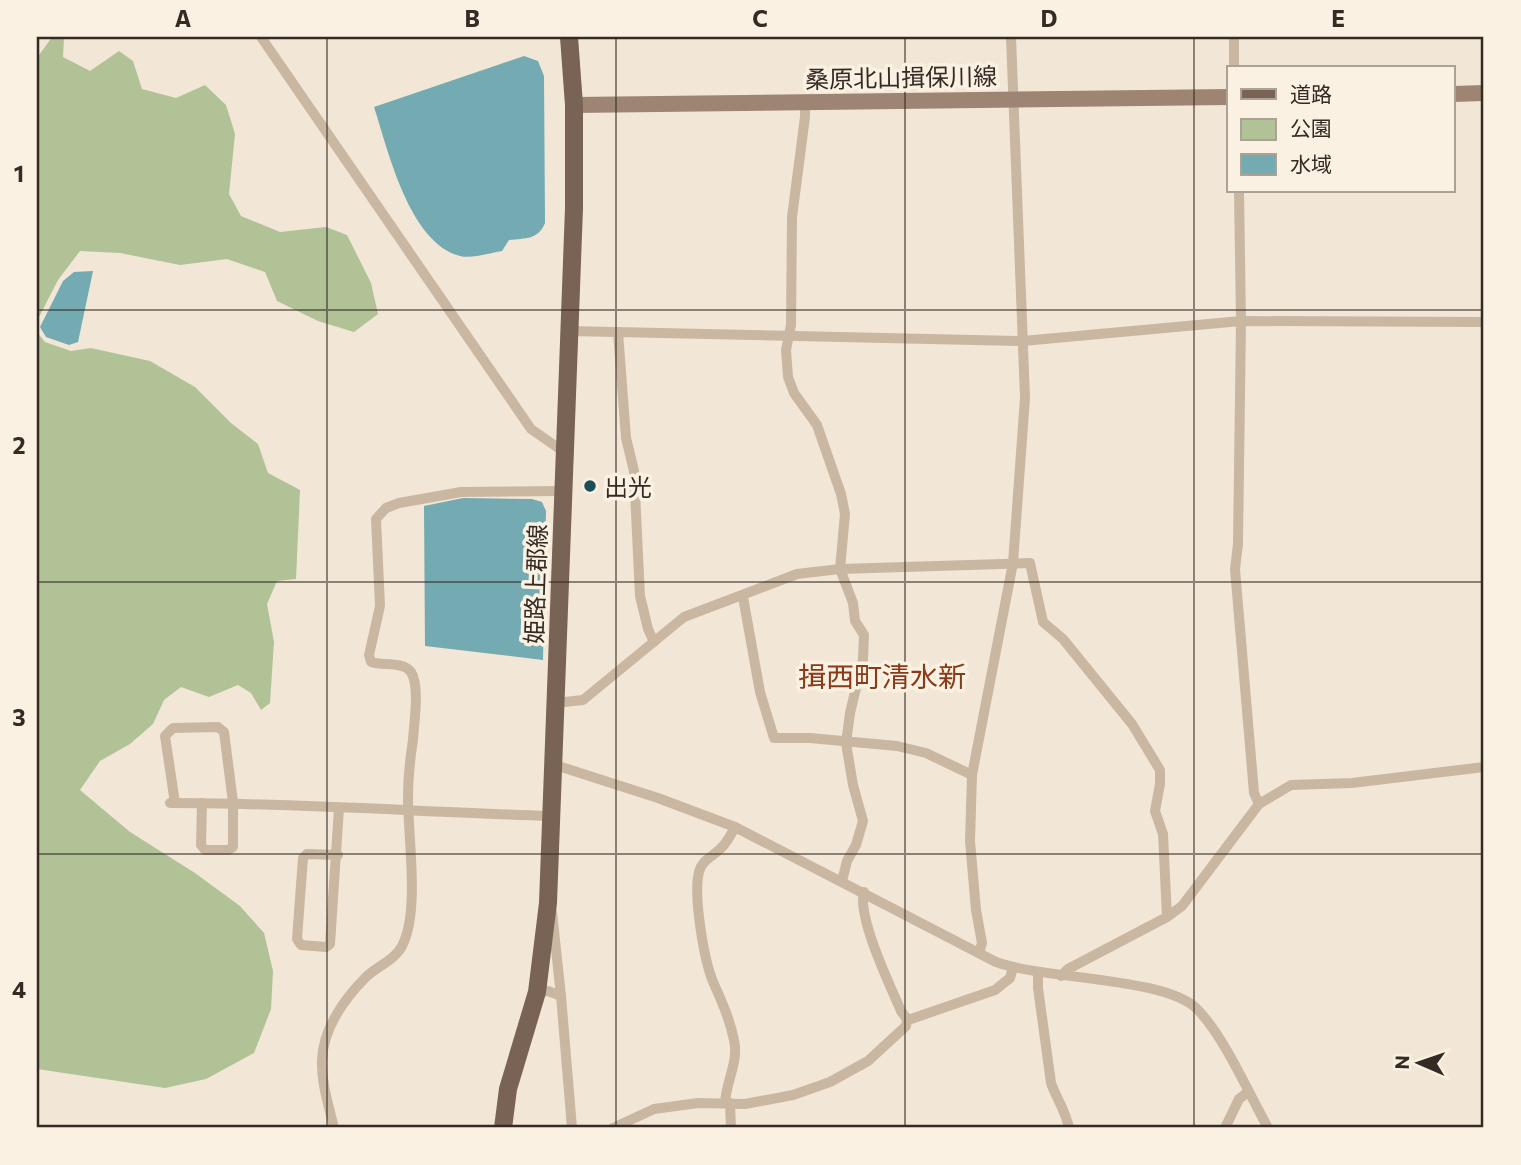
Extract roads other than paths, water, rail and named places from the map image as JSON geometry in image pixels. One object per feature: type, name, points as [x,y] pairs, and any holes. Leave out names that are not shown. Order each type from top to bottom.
[{"type":"main road","name":"姫路上郡線","points":[[503,1128],[508,1089],[537,992],[548,904],[574,208],[574,105],[569,37]]},
{"type":"main road","points":[[1454,94],[1484,93]]},
{"type":"main road","name":"桑原北山揖保川線","points":[[574,105],[1227,97]]},
{"type":"street","points":[[261,37],[531,429],[564,452]]},
{"type":"street","points":[[979,953],[982,943],[976,910],[970,841],[972,775],[1013,563],[1024,408],[1010,37]]},
{"type":"street","points":[[1234,37],[1234,66]]},
{"type":"street","points":[[805,101],[792,217],[789,336],[786,350],[788,377],[794,393],[817,425],[841,494],[845,514],[840,569],[853,603],[855,621],[864,635],[863,659],[846,743],[853,785],[863,821],[842,881]]},
{"type":"street","points":[[1239,192],[1241,321],[1238,544],[1235,569],[1254,793],[1259,804]]},
{"type":"street","points":[[569,331],[1023,341],[1241,321],[1484,322]]},
{"type":"street","points":[[618,332],[626,438],[634,471],[640,596],[654,642]]},
{"type":"street","points":[[334,1128],[323,1078],[322,1059],[326,1038],[338,1012],[355,988],[401,947],[410,909],[410,763],[416,704],[413,676],[409,669],[371,662],[369,655],[380,606],[376,519],[386,508],[399,503],[461,492],[562,491]]},
{"type":"street","points":[[555,703],[583,700],[684,617],[713,604],[743,597],[797,574],[840,569],[1030,563],[1043,622],[1063,639],[1132,724],[1160,770],[1156,811],[1163,834],[1167,917]]},
{"type":"street","points":[[743,597],[760,692],[774,738],[810,738],[897,746],[926,753],[972,775]]},
{"type":"street","points":[[202,803],[201,845],[205,850],[233,848],[233,802],[224,732],[218,727],[173,728],[165,736],[172,803],[233,802],[409,812],[550,816]]},
{"type":"street","points":[[552,764],[658,798],[735,827],[1013,968],[1152,988],[1178,996],[1196,1008],[1212,1028],[1268,1128]]},
{"type":"street","points":[[1061,976],[1068,969],[1167,917],[1182,906],[1259,804],[1291,785],[1352,783],[1484,767]]},
{"type":"street","points":[[338,855],[307,854],[303,858],[297,939],[301,945],[326,947],[330,944],[338,855],[340,808]]},
{"type":"street","points":[[731,1128],[726,1091],[736,1058],[735,1042],[723,1000],[710,973],[699,914],[697,884],[699,870],[704,861],[730,838],[735,827]]},
{"type":"street","points":[[863,892],[862,900],[872,942],[901,1011],[907,1018],[911,1019],[995,990],[1010,978],[1013,968]]},
{"type":"street","points":[[548,904],[554,914],[572,1128]]},
{"type":"street","points":[[1038,973],[1051,1083],[1055,1096],[1065,1110],[1069,1128]]},
{"type":"street","points":[[537,992],[548,991],[561,996]]},
{"type":"street","points":[[613,1128],[654,1110],[698,1103],[745,1104],[775,1100],[830,1082],[868,1060],[906,1026],[907,1018]]},
{"type":"street","points":[[1225,1128],[1239,1099],[1248,1092]]},
{"type":"water","points":[[524,56],[538,61],[544,76],[545,223],[535,235],[509,240],[502,251],[460,256],[442,248],[414,214],[394,170],[374,107]]},
{"type":"water","points":[[93,271],[78,342],[69,345],[46,337],[40,327],[63,281],[74,272]]},
{"type":"water","points":[[463,498],[532,499],[542,502],[546,511],[543,660],[425,646],[424,506]]},
{"type":"place","name":"出光","points":[[590,486]]},
{"type":"district","name":"揖西町清水新","points":[[882,676]]}]
